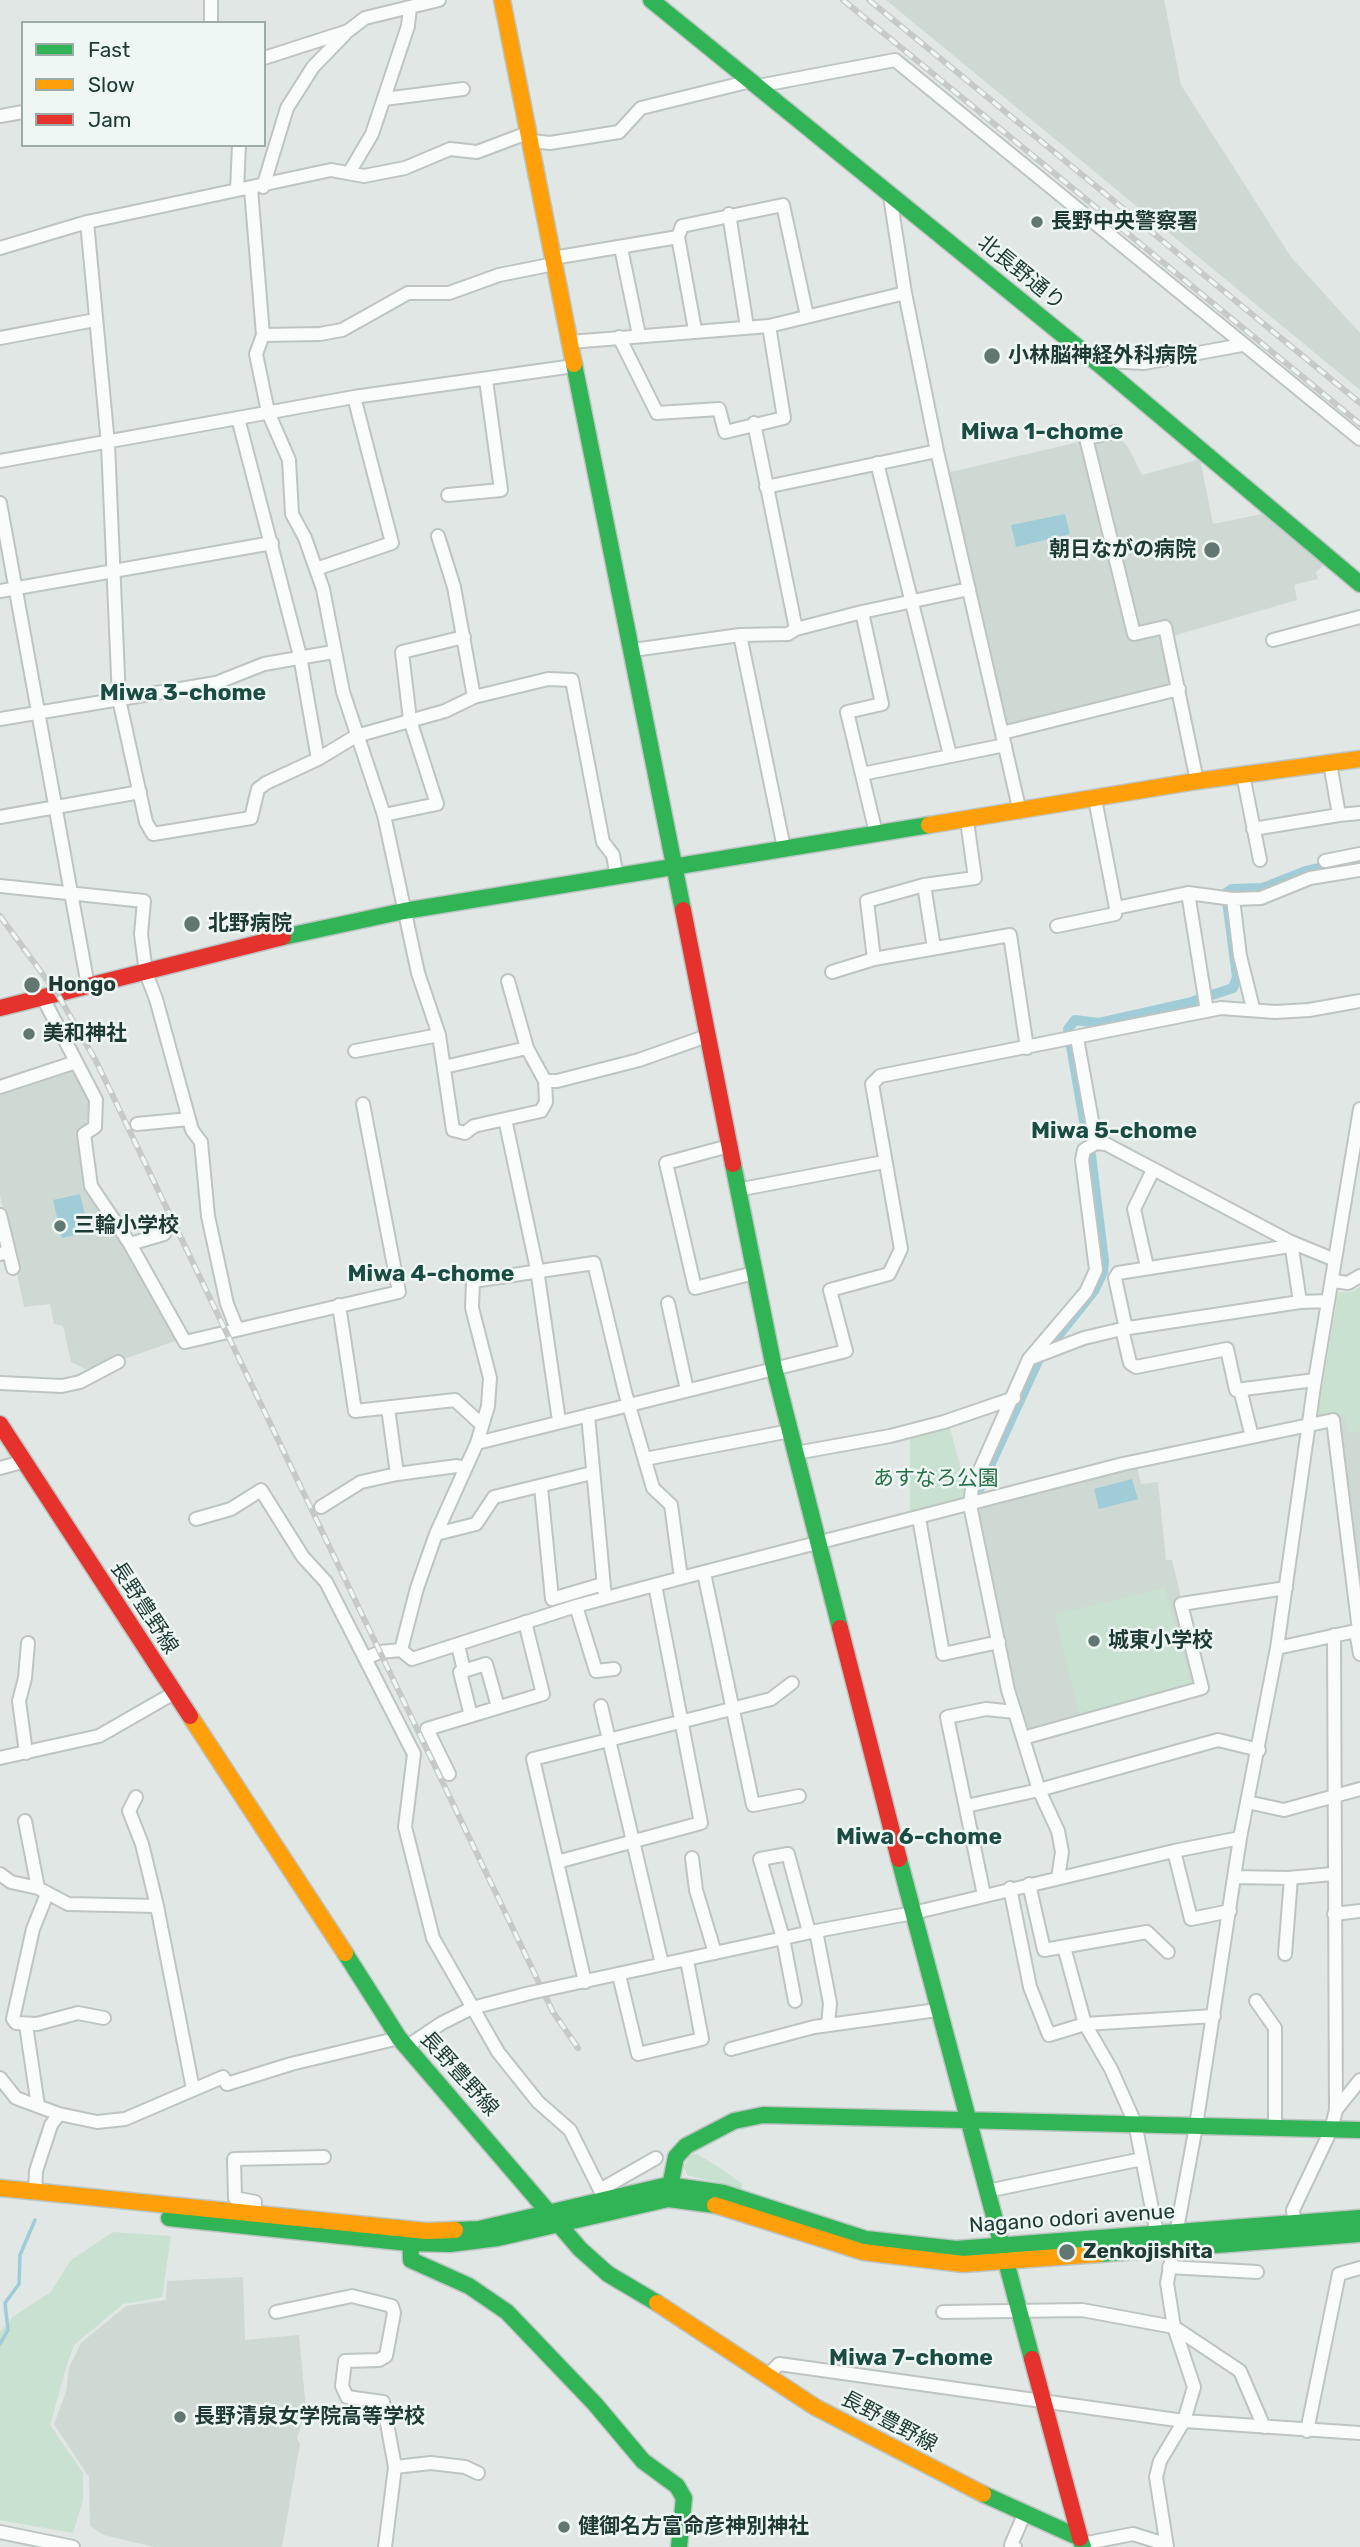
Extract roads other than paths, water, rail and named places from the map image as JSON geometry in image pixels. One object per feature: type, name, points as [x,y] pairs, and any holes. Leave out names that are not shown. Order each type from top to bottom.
[{"type":"street","points":[[211,0],[211,21]]},
{"type":"street","points":[[439,0],[365,18],[348,31],[313,67],[287,108],[257,188],[264,335],[256,354],[268,412],[289,460],[292,514],[323,589],[333,652],[356,736],[384,815],[418,973],[439,1035],[453,1130],[465,1133],[474,1126],[541,1111],[546,1102],[545,1081],[527,1048],[508,981]]},
{"type":"street","points":[[502,0],[677,866],[707,1036],[774,1368],[937,2010],[987,2191],[1002,2256],[1046,2402],[1082,2543],[1133,2534],[1166,2545],[1156,2477],[1160,2460],[1184,2421],[1194,2387],[1174,2327],[1167,2283],[1169,2267],[1196,2126],[1240,1838],[1277,1648],[1315,1381],[1356,1153],[1360,1109]]},
{"type":"street","name":"北長野通り","points":[[651,0],[1101,366],[1360,584]]},
{"type":"street","points":[[349,173],[372,134],[408,26],[410,7]]},
{"type":"street","points":[[266,57],[348,31]]},
{"type":"street","points":[[0,248],[87,222],[257,188],[331,170],[364,176],[405,168],[450,149],[477,152],[522,135],[532,141],[550,143],[619,132],[641,108],[754,83],[895,60],[1360,439]]},
{"type":"street","points":[[384,99],[463,89]]},
{"type":"street","points":[[0,116],[21,112]]},
{"type":"street","points":[[237,190],[239,147]]},
{"type":"street","points":[[890,196],[905,293],[937,451],[1020,811]]},
{"type":"street","points":[[695,330],[678,237],[682,226],[729,214],[783,205],[807,316]]},
{"type":"street","points":[[729,214],[747,327]]},
{"type":"street","points":[[87,222],[108,444],[119,699],[146,822],[153,834],[251,818],[258,789],[318,759],[356,736],[445,711],[474,697],[548,679],[572,680],[603,842],[613,855],[617,877]]},
{"type":"street","points":[[264,335],[320,334],[342,330],[408,293],[450,293],[499,275],[553,261],[678,237]]},
{"type":"street","points":[[621,248],[639,335]]},
{"type":"street","points":[[570,342],[769,326],[905,293]]},
{"type":"street","points":[[0,338],[95,320]]},
{"type":"street","points":[[619,337],[657,412],[719,409],[725,432],[754,423],[785,418],[769,326]]},
{"type":"street","points":[[1101,366],[1107,361],[1144,363],[1242,345]]},
{"type":"street","points":[[0,461],[108,444],[354,397],[574,366]]},
{"type":"street","points":[[448,495],[501,490],[486,380]]},
{"type":"street","points":[[316,569],[392,543],[354,397]]},
{"type":"street","points":[[238,418],[300,656],[318,759]]},
{"type":"street","points":[[754,423],[796,629]]},
{"type":"street","points":[[1116,432],[1086,438],[1134,634],[1164,627],[1197,781]]},
{"type":"street","points":[[766,487],[937,451]]},
{"type":"street","points":[[877,463],[950,755]]},
{"type":"street","points":[[0,503],[88,986]]},
{"type":"street","points":[[438,536],[454,587],[474,697]]},
{"type":"street","points":[[0,591],[272,543]]},
{"type":"street","points":[[633,650],[740,635],[788,634],[796,629],[862,612],[969,589]]},
{"type":"street","points":[[862,612],[882,704],[847,712],[876,834]]},
{"type":"street","points":[[1273,640],[1360,617]]},
{"type":"street","points":[[740,635],[784,848]]},
{"type":"street","points":[[384,815],[437,804],[410,720],[402,652],[464,637]]},
{"type":"street","points":[[0,719],[216,683],[264,664],[333,652]]},
{"type":"street","points":[[862,774],[950,755],[1178,689]]},
{"type":"street","points":[[0,1009],[341,923],[404,911],[784,848],[967,821],[1197,781],[1360,759]]},
{"type":"street","points":[[1330,763],[1339,815]]},
{"type":"street","points":[[1243,775],[1260,860]]},
{"type":"street","points":[[0,817],[140,792]]},
{"type":"street","points":[[1057,926],[1115,914],[1095,799]]},
{"type":"street","points":[[1253,829],[1360,813]]},
{"type":"street","points":[[874,959],[867,901],[924,885],[975,878],[967,821]]},
{"type":"street","points":[[1325,861],[1360,854]]},
{"type":"street","points":[[1116,908],[1188,893],[1228,899],[1261,898],[1310,878],[1360,870]]},
{"type":"street","points":[[924,885],[934,948]]},
{"type":"street","points":[[0,886],[144,901],[141,934],[146,973],[156,999],[189,1119],[201,1142],[208,1216],[227,1304],[237,1329]]},
{"type":"street","points":[[1188,893],[1205,1003]]},
{"type":"street","points":[[1228,899],[1253,1008]]},
{"type":"street","points":[[832,972],[874,959],[1010,935],[1027,1048]]},
{"type":"street","points":[[43,998],[96,1100],[95,1127],[84,1134],[91,1186],[130,1244],[186,1342],[400,1292],[363,1104]]},
{"type":"street","points":[[477,1443],[846,1351],[830,1290],[890,1274],[901,1249],[872,1084],[880,1076],[1073,1039],[1205,1003],[1275,1012],[1310,1010],[1360,1001]]},
{"type":"street","points":[[355,1051],[439,1035]]},
{"type":"street","points":[[545,1081],[557,1081],[639,1060],[707,1036]]},
{"type":"street","points":[[1073,1039],[1096,1143]]},
{"type":"street","points":[[444,1068],[527,1048]]},
{"type":"street","points":[[0,1087],[76,1062]]},
{"type":"street","points":[[138,1124],[189,1119]]},
{"type":"street","points":[[505,1119],[537,1269],[559,1421]]},
{"type":"street","points":[[1058,1878],[1062,1852],[1058,1831],[1039,1790],[1015,1712],[970,1505],[972,1488],[1014,1398],[1037,1357],[1086,1292],[1096,1270],[1082,1160],[1084,1150],[1096,1143],[1106,1144],[1291,1244],[1335,1260]]},
{"type":"street","points":[[729,1146],[666,1163],[668,1175],[695,1288],[754,1273]]},
{"type":"street","points":[[737,1190],[884,1162]]},
{"type":"street","points":[[1147,1268],[1134,1209],[1153,1170]]},
{"type":"street","points":[[0,1215],[5,1253],[13,1268]]},
{"type":"street","points":[[130,1244],[164,1234]]},
{"type":"street","points":[[1291,1244],[1118,1273],[1115,1278],[1130,1363],[1136,1367],[1227,1349],[1236,1390],[1315,1381]]},
{"type":"street","points":[[1291,1244],[1300,1302]]},
{"type":"street","points":[[401,1650],[436,1534],[477,1443],[488,1406],[490,1378],[472,1308],[474,1281],[537,1269],[594,1263],[653,1488],[671,1505],[681,1578]]},
{"type":"street","points":[[1333,1281],[1348,1283],[1360,1276]]},
{"type":"street","points":[[1037,1357],[1084,1338],[1124,1329],[1300,1302],[1328,1301]]},
{"type":"street","points":[[668,1303],[687,1390]]},
{"type":"street","points":[[340,1305],[355,1411],[455,1400],[482,1426]]},
{"type":"street","points":[[0,1383],[62,1386],[80,1382],[118,1362]]},
{"type":"street","points":[[1240,1389],[1252,1437]]},
{"type":"street","points":[[796,1453],[931,1426],[1014,1398]]},
{"type":"street","points":[[388,1408],[397,1474]]},
{"type":"street","points":[[587,1415],[605,1598]]},
{"type":"street","points":[[366,1658],[380,1652],[401,1650],[412,1659],[576,1606],[681,1578],[1134,1461],[1333,1420],[1360,1654]]},
{"type":"street","name":"長野豊野線","points":[[0,1424],[22,1462],[174,1693],[291,1866],[403,2043],[580,2249],[608,2274],[715,2339],[815,2407],[1082,2543]]},
{"type":"street","points":[[645,1459],[790,1431]]},
{"type":"street","points":[[0,1468],[22,1462]]},
{"type":"street","points":[[321,1507],[361,1482],[457,1466],[466,1468]]},
{"type":"street","points":[[436,1534],[476,1524],[494,1497],[592,1473]]},
{"type":"street","points":[[541,1487],[552,1599],[603,1584]]},
{"type":"street","points":[[196,1519],[230,1509],[261,1490],[303,1557],[326,1582],[414,1754],[405,1827],[433,1938],[498,2052],[524,2087],[570,2130],[602,2195]]},
{"type":"street","points":[[919,1518],[943,1654],[999,1642]]},
{"type":"street","points":[[704,1573],[753,1805],[799,1796]]},
{"type":"street","points":[[557,1862],[701,1823],[655,1586]]},
{"type":"street","points":[[1023,1738],[1202,1688],[1181,1604],[1286,1588]]},
{"type":"street","points":[[576,1606],[596,1671],[614,1669]]},
{"type":"street","points":[[449,1774],[427,1729],[543,1694],[525,1622]]},
{"type":"street","points":[[1277,1648],[1358,1631]]},
{"type":"street","points":[[1294,2221],[1293,2210],[1331,2130],[1336,2109],[1334,1635]]},
{"type":"street","points":[[26,1753],[19,1701],[28,1643]]},
{"type":"street","points":[[458,1644],[464,1671]]},
{"type":"street","points":[[471,1716],[460,1672],[486,1664],[498,1707]]},
{"type":"street","points":[[585,1982],[533,1759],[771,1699],[792,1683]]},
{"type":"street","points":[[0,1758],[99,1736],[174,1693]]},
{"type":"street","points":[[601,1706],[662,1965]]},
{"type":"street","points":[[984,1895],[947,1717],[986,1709],[1015,1712]]},
{"type":"street","points":[[966,1806],[1039,1790],[1218,1740],[1259,1750]]},
{"type":"street","points":[[1247,1802],[1284,1810],[1360,1788]]},
{"type":"street","points":[[136,1797],[129,1811],[142,1844],[158,1906],[193,2089]]},
{"type":"street","points":[[25,1821],[43,1891],[13,2019],[16,2023],[26,2025],[55,2021],[78,2012],[104,2018]]},
{"type":"street","points":[[0,2078],[16,2098],[59,2114],[97,2122],[125,2119],[224,2077],[227,2084],[291,2064],[403,2043],[472,2008],[530,1993],[813,1931],[913,1913],[1174,1850],[1240,1838]]},
{"type":"street","points":[[1174,1850],[1191,1919],[1230,1911]]},
{"type":"street","points":[[795,2001],[783,1938],[760,1859],[788,1854],[813,1931],[830,2003],[828,2025]]},
{"type":"street","points":[[692,1858],[696,1890],[715,1953]]},
{"type":"street","points":[[0,1874],[11,1882],[43,1891],[68,1904],[158,1906]]},
{"type":"street","points":[[1234,1877],[1291,1878],[1333,1874]]},
{"type":"street","points":[[1285,1954],[1291,1878]]},
{"type":"street","points":[[1029,1884],[1044,1950],[1147,1932],[1168,1952]]},
{"type":"street","points":[[1010,1888],[1030,1987],[1049,2035],[1085,2024],[1214,2016]]},
{"type":"street","points":[[1334,1914],[1360,1911]]},
{"type":"street","points":[[1065,1947],[1085,2024],[1111,2069],[1135,2123],[1157,2234]]},
{"type":"street","points":[[619,1975],[638,2054],[702,2039],[687,1960]]},
{"type":"street","points":[[1256,2001],[1275,2028],[1275,2128]]},
{"type":"street","points":[[731,2049],[828,2025],[937,2010]]},
{"type":"street","points":[[26,2025],[38,2106]]},
{"type":"street","points":[[1336,2109],[1360,2080]]},
{"type":"street","points":[[34,2192],[36,2171],[51,2125],[59,2114]]},
{"type":"street","points":[[668,2192],[676,2157],[686,2146],[734,2121],[787,2115],[1360,2130]]},
{"type":"street","points":[[255,2214],[255,2202],[235,2198],[234,2159],[324,2157]]},
{"type":"street","points":[[556,2218],[602,2195],[656,2158]]},
{"type":"street","points":[[987,2191],[1142,2159]]},
{"type":"street","points":[[0,2188],[255,2214],[409,2237]]},
{"type":"street","points":[[602,2195],[668,2192]]},
{"type":"street","points":[[0,2199],[409,2237],[556,2218],[668,2192]]},
{"type":"street","name":"Nagano odori avenue","points":[[668,2192],[724,2193],[866,2239],[1002,2256],[1174,2240],[1360,2234]]},
{"type":"street","name":"Nagano odori avenue","points":[[1002,2256],[1157,2234],[1174,2240],[1294,2221],[1360,2218]]},
{"type":"street","points":[[409,2237],[414,2262],[469,2286],[507,2312],[595,2404],[643,2460],[677,2486],[684,2498],[679,2547]]},
{"type":"street","points":[[1169,2267],[1257,2272]]},
{"type":"street","points":[[1307,2431],[1339,2274],[1360,2268]]},
{"type":"street","points":[[276,2312],[352,2297],[392,2306],[394,2313],[386,2356],[379,2360],[345,2361],[342,2386],[348,2397],[383,2402],[395,2467],[385,2547]]},
{"type":"street","points":[[943,2312],[1082,2310],[1174,2327],[1240,2371],[1264,2427]]},
{"type":"street","points":[[767,2376],[779,2364],[1184,2421],[1360,2434]]},
{"type":"street","points":[[395,2467],[431,2463],[465,2467],[478,2473]]},
{"type":"street","points":[[1015,2547],[1011,2545],[1024,2515]]},
{"type":"street","points":[[0,2532],[73,2547]]},
{"type":"water","points":[[1065,514],[1070,534],[1016,547],[1011,525]]},
{"type":"water","points":[[80,1194],[89,1232],[62,1238],[53,1200]]},
{"type":"water","points":[[1132,1479],[1138,1499],[1099,1509],[1094,1489]]},
{"type":"waterway","points":[[1087,1138],[1068,1029],[1075,1020],[1099,1023],[1188,1003],[1233,988],[1237,977],[1226,893],[1232,889],[1263,888],[1306,871],[1338,864]]},
{"type":"waterway","points":[[976,1496],[1038,1361],[1094,1291],[1103,1272],[1104,1261],[1091,1155]]},
{"type":"waterway","points":[[0,2344],[8,2330],[5,2303],[19,2284],[20,2255],[35,2220]]},
{"type":"railway","points":[[843,0],[1360,424]]},
{"type":"railway","points":[[869,0],[1360,403]]},
{"type":"railway","points":[[0,916],[58,995],[96,1061],[553,2012],[578,2048]]},
{"type":"place","name":"長野中央警察署","points":[[1037,222]]},
{"type":"place","name":"小林脳神経外科病院","points":[[992,356]]},
{"type":"place","name":"朝日ながの病院","points":[[1212,550]]},
{"type":"place","name":"北野病院","points":[[192,924]]},
{"type":"place","name":"Hongo","points":[[32,985]]},
{"type":"place","name":"美和神社","points":[[29,1034]]},
{"type":"place","name":"三輪小学校","points":[[60,1226]]},
{"type":"place","name":"城東小学校","points":[[1094,1641]]},
{"type":"place","name":"Zenkojishita","points":[[1067,2252]]},
{"type":"place","name":"長野清泉女学院高等学校","points":[[180,2417]]},
{"type":"place","name":"健御名方富命彦神別神社","points":[[564,2527]]},
{"type":"district","name":"Miwa 1-chome","points":[[1042,432]]},
{"type":"district","name":"Miwa 3-chome","points":[[183,693]]},
{"type":"district","name":"Miwa 5-chome","points":[[1114,1131]]},
{"type":"district","name":"Miwa 4-chome","points":[[431,1274]]},
{"type":"district","name":"Miwa 6-chome","points":[[919,1837]]},
{"type":"district","name":"Miwa 7-chome","points":[[911,2358]]},
{"type":"park label","name":"あすなろ公園","points":[[936,1479]]}]
